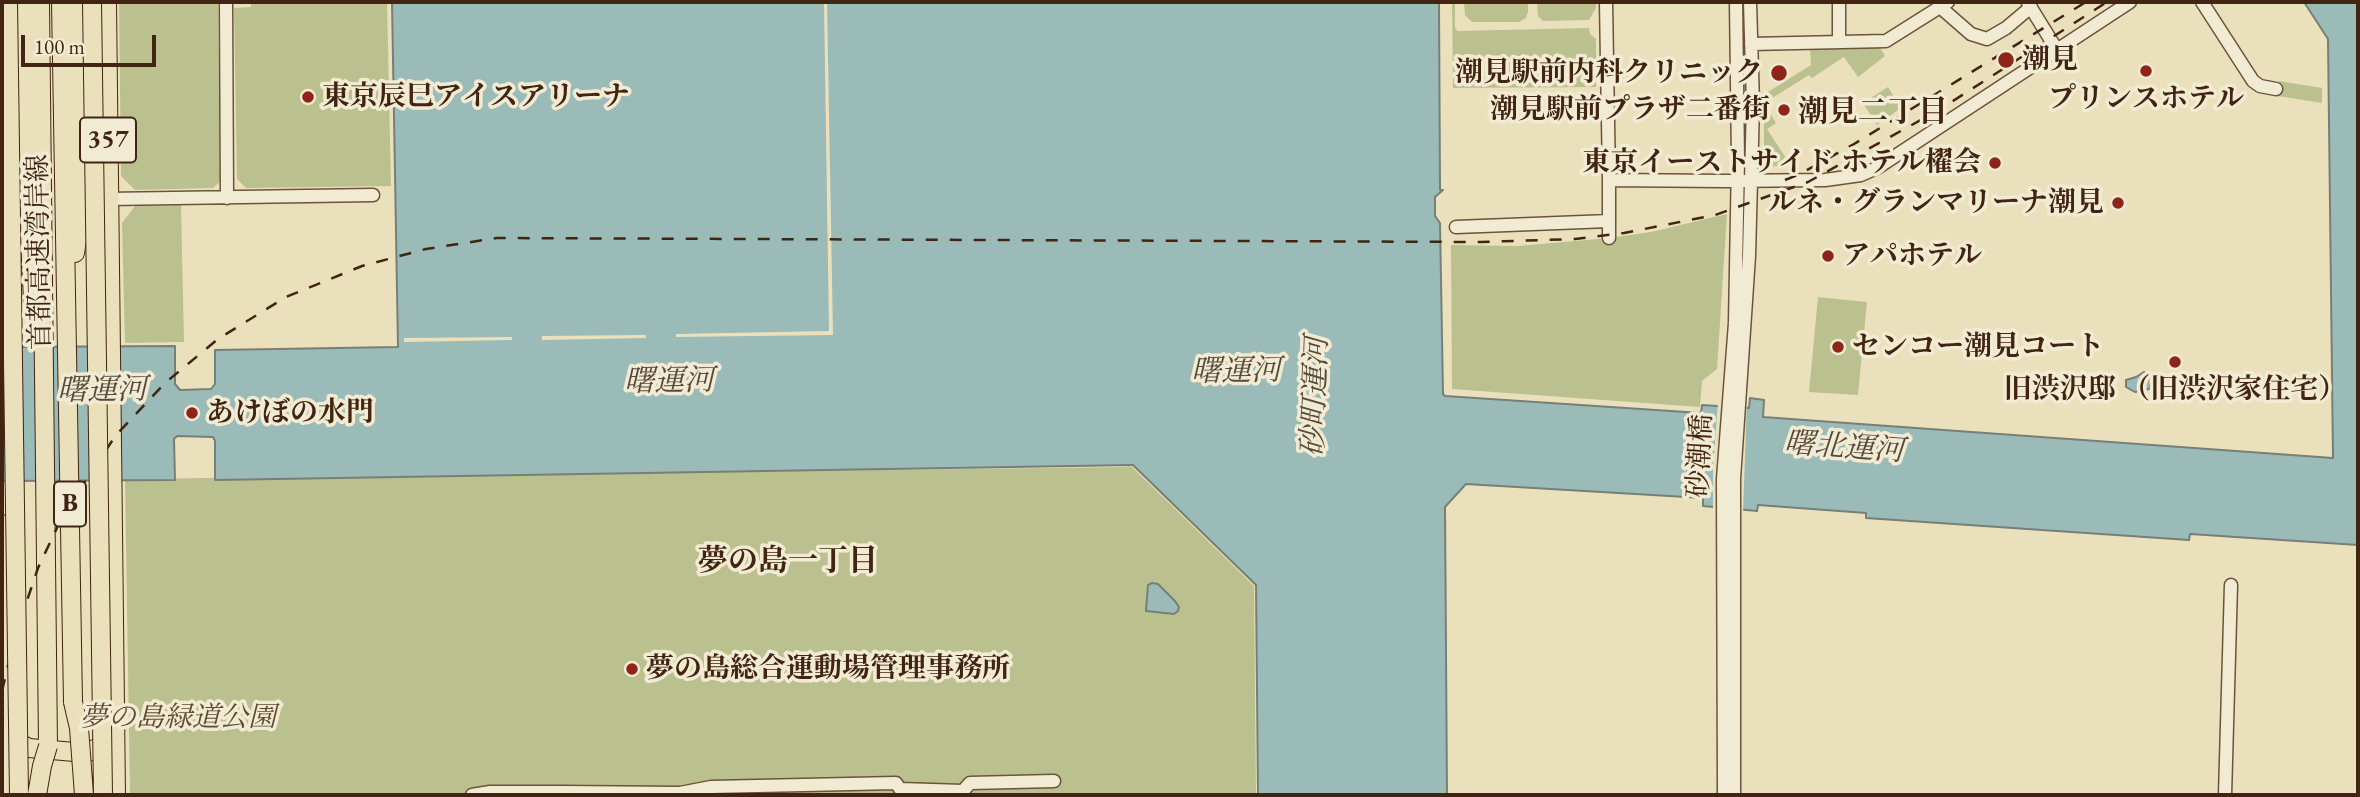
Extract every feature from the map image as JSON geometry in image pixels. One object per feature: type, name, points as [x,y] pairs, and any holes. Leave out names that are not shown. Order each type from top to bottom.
[{"type":"highway","points":[[8,2],[19,795]]},
{"type":"highway","points":[[25,2],[30,271],[39,367],[44,390]]},
{"type":"highway","name":"首都高速湾岸線","points":[[40,2],[49,795]]},
{"type":"highway","name":"首都高速湾岸線","points":[[61,2],[73,795]]},
{"type":"highway","points":[[67,306],[79,228],[77,2]]},
{"type":"highway","name":"357","points":[[92,2],[103,795]]},
{"type":"highway","name":"357","points":[[107,2],[116,795]]},
{"type":"highway","points":[[2,524],[5,795]]},
{"type":"highway","points":[[4,724],[15,741],[29,748],[91,752],[101,746],[105,739],[108,688],[114,671]]},
{"type":"highway","points":[[73,702],[79,728],[84,795]]},
{"type":"highway","points":[[37,795],[48,746]]},
{"type":"street","points":[[226,2],[227,198]]},
{"type":"street","points":[[1606,2],[1609,239]]},
{"type":"street","points":[[1734,396],[1738,181],[1736,2]]},
{"type":"street","points":[[1734,396],[1747,313],[1753,104],[1750,2]]},
{"type":"street","points":[[1839,2],[1839,42]]},
{"type":"street","points":[[1609,180],[1825,180],[1861,175],[1877,168],[2130,2]]},
{"type":"street","points":[[2202,2],[2253,80],[2260,86],[2276,89]]},
{"type":"street","points":[[1751,44],[1886,41],[1944,5],[1971,34],[1987,39],[2006,28],[2029,5],[2057,50]]},
{"type":"street","points":[[108,199],[373,195]]},
{"type":"street","points":[[1456,227],[1609,221]]},
{"type":"street","name":"砂潮橋","points":[[1728,520],[1723,479],[1734,396]]},
{"type":"street","points":[[1724,795],[1728,520]]},
{"type":"street","points":[[1728,520],[1734,795]]},
{"type":"street","points":[[2225,795],[2231,585]]},
{"type":"street","points":[[471,795],[532,792],[680,793],[711,787],[896,783],[900,789],[963,791],[970,783],[1054,781]]},
{"type":"green space","points":[[119,2],[218,2],[220,182],[213,188],[135,190],[121,176]]},
{"type":"green space","name":"東京辰巳アイスアリーナ","points":[[251,2],[387,2],[391,186],[246,188],[237,179],[234,8],[251,7]]},
{"type":"green space","points":[[1452,2],[1455,2],[1455,28],[1458,31],[1589,28],[1590,34],[1596,39],[1596,87],[1453,88]]},
{"type":"green space","points":[[1464,2],[1528,2],[1528,12],[1526,18],[1519,22],[1472,22],[1465,15]]},
{"type":"green space","points":[[1537,2],[1596,2],[1596,8],[1589,20],[1543,21],[1538,16]]},
{"type":"green space","points":[[1742,2],[1746,2],[1745,151],[1743,151]]},
{"type":"green space","points":[[1878,44],[1885,56],[1858,77],[1844,57],[1812,78],[1809,75],[1769,100],[1768,92],[1811,65],[1810,46]]},
{"type":"green space","points":[[2279,81],[2322,88],[2322,103],[2278,96]]},
{"type":"green space","points":[[1888,87],[1901,108],[1877,125],[1863,103]]},
{"type":"green space","points":[[1764,103],[1776,123],[1767,129],[1791,166],[1773,166],[1764,157]]},
{"type":"green space","points":[[181,205],[184,342],[125,343],[122,223],[135,206]]},
{"type":"green space","points":[[1727,214],[1717,369],[1702,381],[1700,407],[1452,389],[1451,245],[1518,246],[1609,238],[1651,232]]},
{"type":"green space","name":"センコー潮見コート","points":[[1818,297],[1867,302],[1858,395],[1809,392]]},
{"type":"green space","name":"夢の島緑道公園","points":[[1132,467],[1254,586],[1256,795],[130,795],[125,479]]},
{"type":"water","points":[[392,2],[1439,2],[1440,190],[1443,190],[1435,197],[1435,216],[1440,223],[1445,396],[1701,413],[1702,405],[1749,408],[1750,398],[1764,400],[1763,417],[2333,458],[2328,39],[2304,2],[2358,2],[2358,545],[2190,534],[2189,540],[1866,518],[1866,513],[1758,505],[1757,511],[1703,506],[1703,498],[1466,484],[1445,507],[1447,795],[1258,795],[1256,585],[1133,465],[215,480],[213,437],[177,436],[174,439],[175,480],[2,481],[2,347],[175,346],[175,384],[180,390],[211,389],[215,384],[215,350],[398,347]]},
{"type":"water","points":[[2144,372],[2152,378],[2149,389],[2135,392],[2126,387],[2126,380]]},
{"type":"water","points":[[1158,584],[1175,601],[1179,607],[1178,611],[1174,614],[1146,611],[1148,585]]},
{"type":"pier","points":[[824,2],[827,2],[833,335],[676,337],[676,334],[829,331]]},
{"type":"pier","points":[[646,335],[646,338],[542,340],[542,336]]},
{"type":"pier","points":[[512,337],[512,340],[404,342],[404,338]]},
{"type":"pier","points":[[1747,398],[1743,513],[1713,511],[1718,403],[1746,405]]},
{"type":"railway","points":[[1785,180],[1854,144],[2086,2]]},
{"type":"railway","points":[[2,691],[15,636],[38,568],[64,513],[116,435],[165,383],[218,339],[286,297],[362,266],[426,249],[497,238],[1481,242],[1575,239],[1624,233],[1715,215],[1808,182],[1939,110],[2107,2]]},
{"type":"place","name":"潮見","points":[[2006,60]]},
{"type":"place","name":"プリンスホテル","points":[[2146,71]]},
{"type":"place","name":"潮見駅前内科クリニック","points":[[1779,73]]},
{"type":"place","name":"東京辰巳アイスアリーナ","points":[[308,97]]},
{"type":"place","name":"潮見駅前プラザ二番街","points":[[1784,110]]},
{"type":"place","name":"東京イーストサイド ホテル櫂会","points":[[1995,163]]},
{"type":"place","name":"ルネ・グランマリーナ潮見","points":[[2118,203]]},
{"type":"place","name":"アパホテル","points":[[1828,256]]},
{"type":"place","name":"センコー潮見コート","points":[[1838,347]]},
{"type":"place","name":"旧渋沢邸 （旧渋沢家住宅）","points":[[2175,362]]},
{"type":"place","name":"あけぼの水門","points":[[192,413]]},
{"type":"place","name":"夢の島総合運動場管理事務所","points":[[632,669]]},
{"type":"district","name":"潮見二丁目","points":[[1873,113]]},
{"type":"district","name":"夢の島一丁目","points":[[788,562]]},
{"type":"water label","name":"曙運河","points":[[1236,372]]},
{"type":"water label","name":"曙運河","points":[[669,382]]},
{"type":"water label","name":"曙運河","points":[[102,391]]},
{"type":"water label","name":"砂町運河","points":[[1316,397]]},
{"type":"water label","name":"曙北運河","points":[[1844,448]]}]
